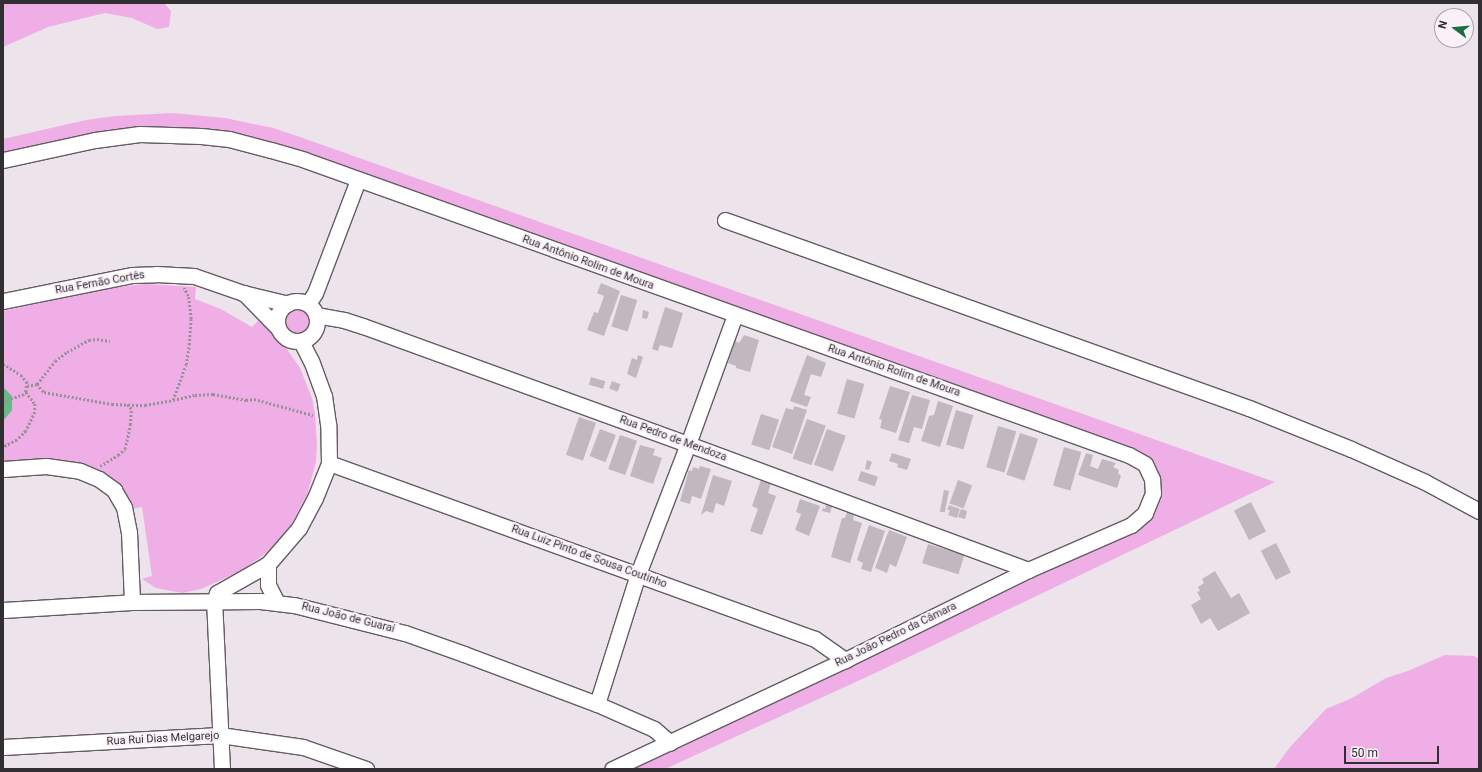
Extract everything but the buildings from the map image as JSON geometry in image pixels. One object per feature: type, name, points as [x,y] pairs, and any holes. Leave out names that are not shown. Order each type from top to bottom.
[{"type":"street","name":"Rua Antônio Rolim de Moura","points":[[3,160],[95,140],[140,134],[201,136],[229,140],[284,154],[1129,455],[1145,464],[1152,479]]},
{"type":"street","points":[[312,309],[294,301],[282,308],[278,314],[278,328],[287,339],[301,341],[307,339],[316,329],[312,309],[315,293],[358,180]]},
{"type":"street","points":[[726,220],[1249,408],[1351,449],[1425,482],[1479,511]]},
{"type":"street","name":"Rua Fernão Cortês","points":[[3,301],[132,275],[178,275],[194,276],[243,292],[288,304]]},
{"type":"street","name":"Rua Fernão Cortês","points":[[243,292],[278,328]]},
{"type":"street","name":"Rua Pedro de Mendoza","points":[[312,309],[363,326],[688,444],[1028,570]]},
{"type":"street","points":[[597,704],[638,574],[688,444],[735,315]]},
{"type":"street","points":[[222,769],[214,601],[217,593],[268,564],[299,528],[315,498],[329,463],[327,418],[324,396],[311,361],[301,341]]},
{"type":"street","name":"Rua Luiz Pinto de Sousa Coutinho","points":[[329,463],[815,639],[845,660]]},
{"type":"street","points":[[3,469],[46,466],[80,471],[94,476],[114,490],[124,507],[129,532],[132,602]]},
{"type":"street","name":"Rua João Pedro da Câmara","points":[[612,769],[845,660],[1028,570],[1131,525],[1145,513],[1154,493],[1152,479]]},
{"type":"street","points":[[268,564],[268,585],[278,602]]},
{"type":"street","name":"Rua João de Guaraí","points":[[3,610],[132,602],[214,601],[278,602],[294,604],[405,633],[597,704],[654,729],[670,743]]},
{"type":"street","name":"Rua Rui Dias Melgarejo","points":[[3,747],[220,735],[303,747],[366,769]]},
{"type":"path","points":[[173,400],[186,365],[191,319],[188,296],[178,275]]},
{"type":"path","points":[[27,386],[37,384],[55,361],[67,352],[89,340],[97,339],[110,341]]},
{"type":"path","points":[[3,364],[21,375],[27,382],[26,392],[35,404],[35,412],[26,431],[18,440],[3,447]]},
{"type":"path","points":[[37,384],[44,392],[97,402],[158,404],[195,395],[213,394],[246,400],[254,399],[327,418]]},
{"type":"path","points":[[3,401],[26,392]]},
{"type":"path","points":[[94,476],[101,463],[118,455],[125,449],[131,409],[127,404]]},
{"type":"shaded area","points":[[3,3],[164,3],[171,11],[169,27],[157,29],[132,18],[105,13],[48,27],[3,47]]},
{"type":"shaded area","points":[[172,113],[225,118],[273,128],[297,136],[1275,482],[871,675],[665,769],[625,769],[868,658],[1140,527],[1147,521],[1153,472],[208,131],[3,154],[3,139],[86,120],[115,116]]},
{"type":"shaded area","points":[[145,284],[196,287],[195,299],[221,309],[252,327],[259,320],[282,342],[300,368],[312,398],[315,414],[317,445],[316,462],[307,495],[291,525],[269,551],[241,571],[201,589],[182,593],[156,588],[142,579],[152,576],[142,507],[131,509],[105,475],[86,465],[65,460],[3,464],[3,311],[111,288]]},
{"type":"shaded area","points":[[295,305],[301,305],[311,312],[314,321],[313,327],[307,334],[301,337],[295,337],[285,330],[282,324],[282,318],[289,308]]},
{"type":"shaded area","points":[[3,387],[12,396],[12,410],[3,421]]},
{"type":"shaded area","points":[[1445,655],[1474,656],[1479,659],[1479,769],[1274,769],[1290,747],[1326,709],[1352,698],[1386,678],[1408,671]]}]
